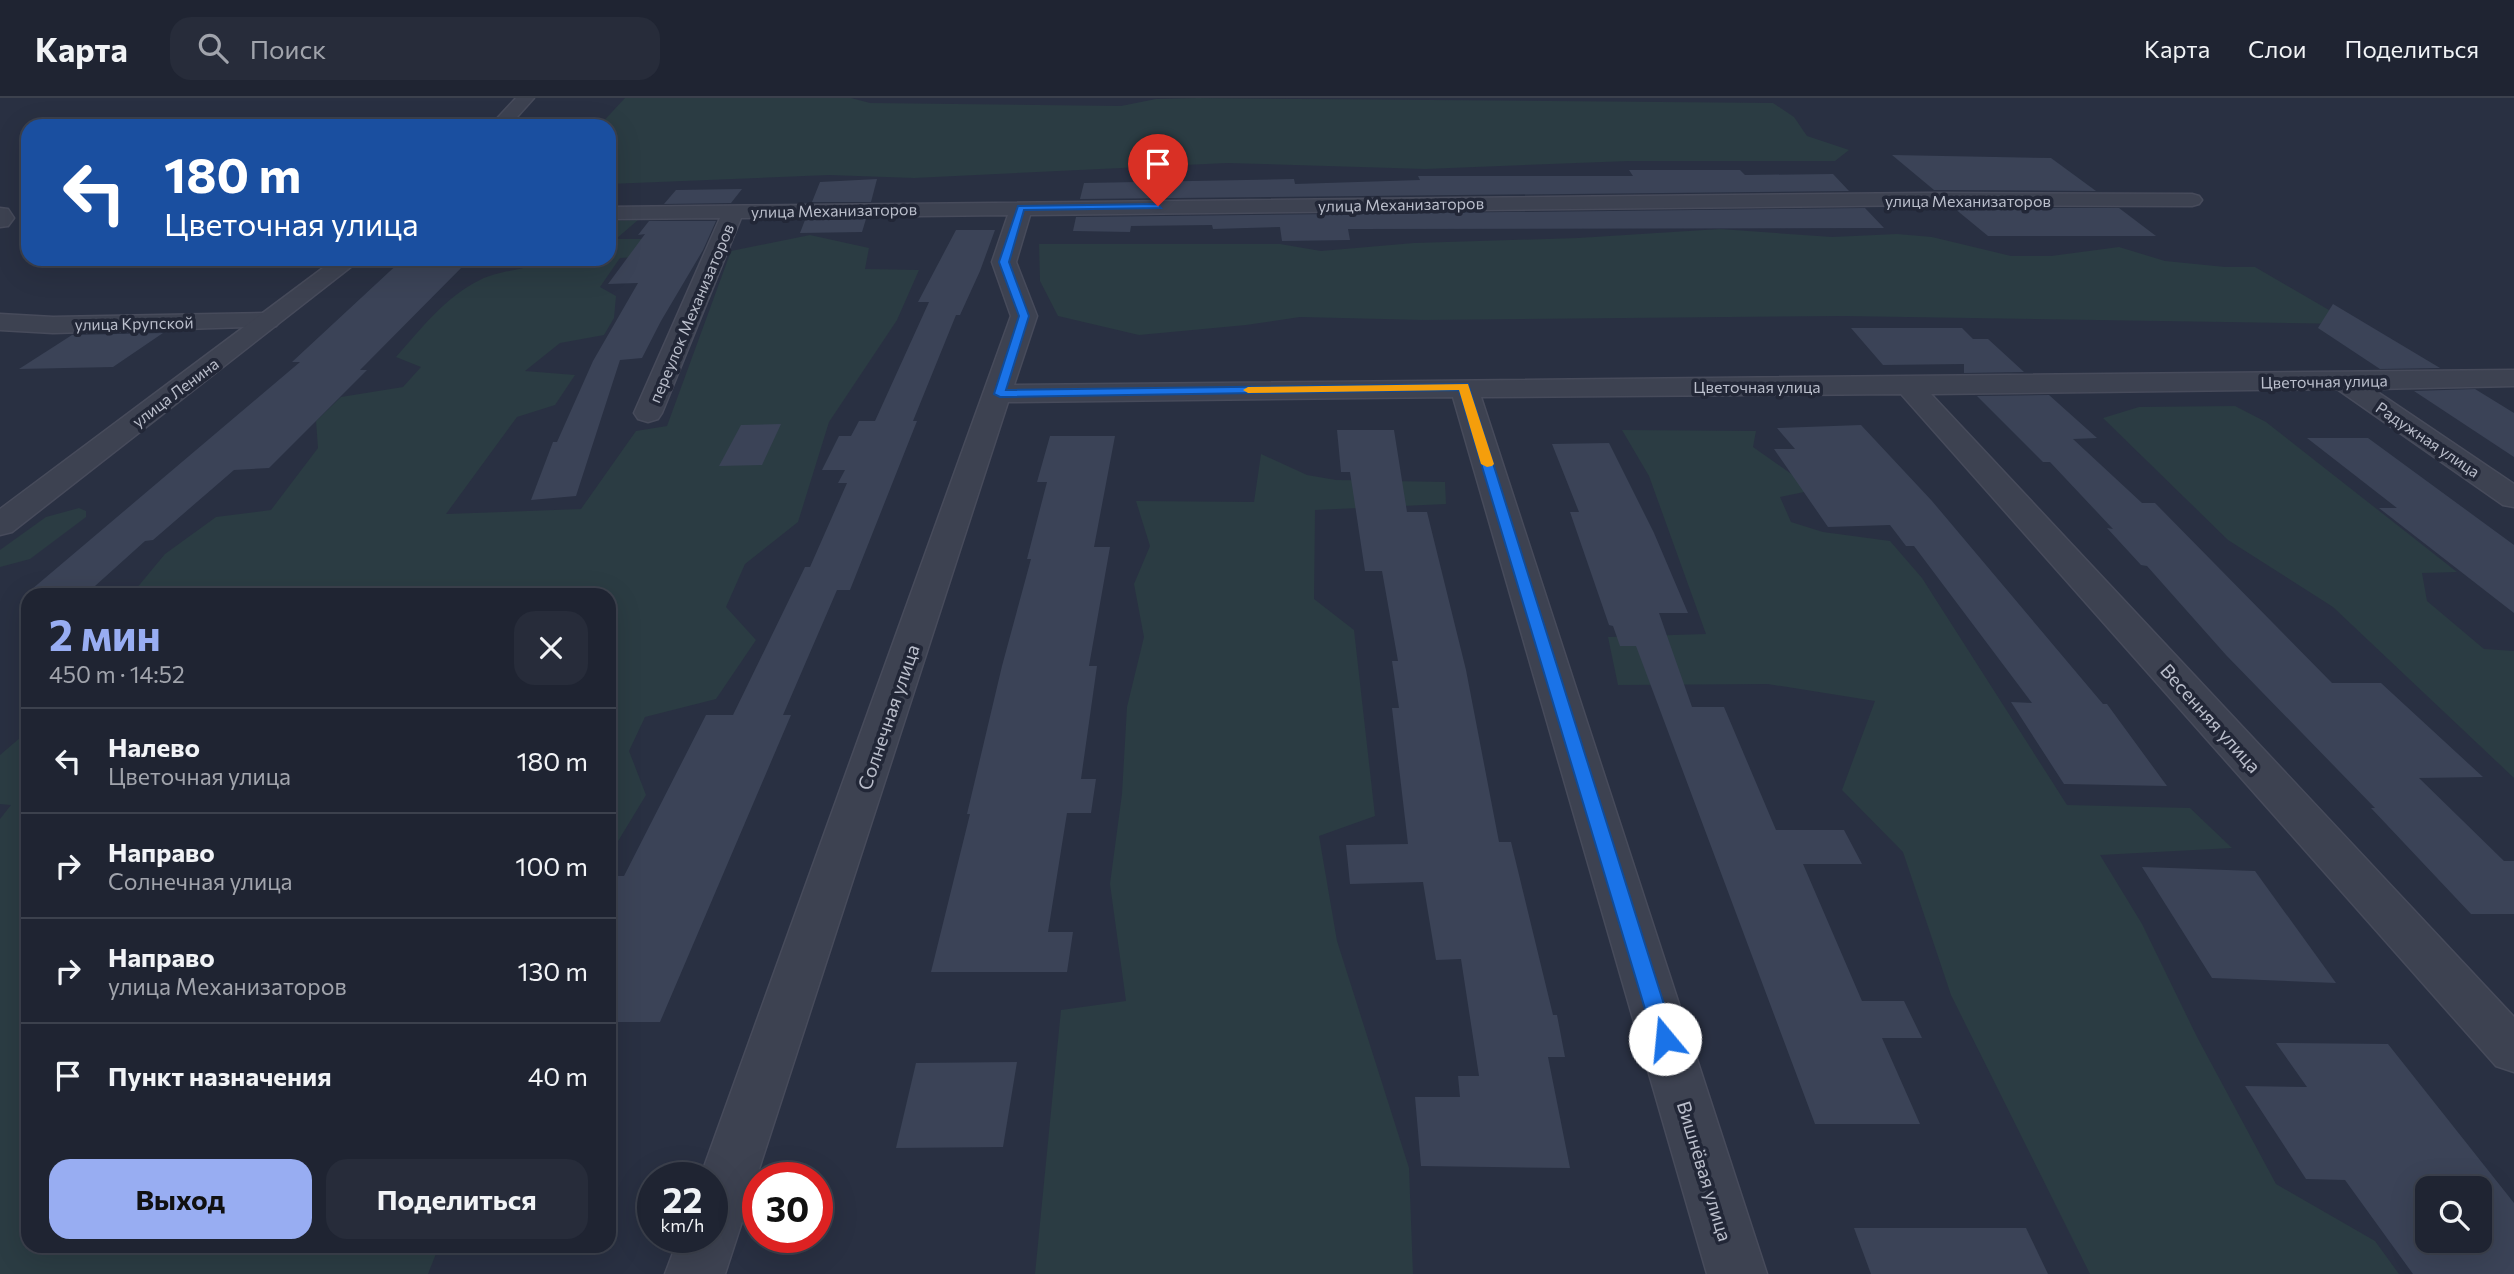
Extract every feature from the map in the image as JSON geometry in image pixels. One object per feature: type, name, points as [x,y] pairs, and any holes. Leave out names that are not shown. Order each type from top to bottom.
[{"type":"street","points":[[506,119],[525,98]]},
{"type":"street","name":"улица Механизаторов","points":[[616,214],[1900,200],[2192,200]]},
{"type":"street","name":"Солнечная улица","points":[[728,1179],[1000,394],[1024,316],[1004,262],[1021,208]]},
{"type":"street","name":"переулок Механизаторов","points":[[649,413],[733,212]]},
{"type":"street","points":[[0,214],[3,218],[0,221]]},
{"type":"street","name":"улица Ленина","points":[[0,525],[341,266]]},
{"type":"street","name":"улица Крупской","points":[[0,322],[53,325],[267,321]]},
{"type":"street","name":"Цветочная улица","points":[[1000,394],[2514,378]]},
{"type":"street","name":"Радужная улица","points":[[2342,380],[2514,498]]},
{"type":"street","name":"Весенняя улица","points":[[1909,385],[2514,1051]]},
{"type":"street","name":"Вишнёвая улица","points":[[1464,387],[1737,1274]]},
{"type":"street","points":[[695,1274],[702,1253]]},
{"type":"shaded area","points":[[625,98],[851,98],[870,103],[1121,106],[1156,99],[1197,98],[1773,103],[1794,117],[1807,136],[1849,150],[1835,161],[1629,161],[1425,169],[1227,163],[914,178],[829,175],[616,184],[616,119],[606,119]]},
{"type":"shaded area","points":[[638,220],[616,239],[616,221]]},
{"type":"shaded area","points":[[1720,229],[1832,237],[1897,234],[1932,237],[2011,256],[2051,256],[2119,247],[2165,261],[2255,267],[2353,324],[1843,316],[1424,320],[1300,317],[1139,335],[1058,316],[1040,281],[1039,244],[1280,244],[1321,251],[1414,243],[1578,238]]},
{"type":"shaded area","points":[[810,235],[869,248],[865,269],[919,270],[897,320],[829,422],[798,522],[745,564],[726,607],[756,640],[716,699],[645,717],[629,751],[646,795],[616,844],[616,588],[137,588],[165,554],[216,517],[271,510],[318,448],[316,421],[341,397],[403,387],[421,367],[396,357],[434,314],[467,287],[497,274],[527,267],[614,266],[600,287],[616,296],[614,318],[604,335],[560,343],[525,371],[575,375],[555,405],[517,417],[446,514],[581,509],[636,431],[667,426],[731,251]]},
{"type":"shaded area","points":[[616,239],[687,239],[684,254],[620,258],[616,264]]},
{"type":"shaded area","points":[[2235,406],[2266,422],[2457,572],[2422,573],[2427,601],[2484,649],[2514,651],[2514,778],[2333,607],[2228,540],[2103,418],[2139,407]]},
{"type":"shaded area","points":[[1622,430],[1756,431],[1753,447],[1814,490],[1780,497],[1791,522],[1823,532],[1890,541],[1922,578],[2067,805],[2190,808],[2232,848],[2100,855],[2142,924],[2197,1037],[2276,1184],[2375,1241],[2399,1274],[2090,1274],[1951,995],[1903,852],[1842,790],[1875,701],[1768,684],[1618,685],[1608,637],[1706,634],[1649,476]]},
{"type":"shaded area","points":[[1261,454],[1307,475],[1336,480],[1445,482],[1446,504],[1315,510],[1314,599],[1354,630],[1375,816],[1319,836],[1337,941],[1409,1168],[1413,1274],[1035,1274],[1061,1010],[1126,1001],[1110,884],[1122,794],[1127,707],[1144,637],[1134,584],[1150,546],[1136,501],[1254,502]]},
{"type":"shaded area","points":[[79,508],[86,511],[86,517],[30,559],[0,567],[0,550],[46,517]]},
{"type":"shaded area","points":[[21,737],[21,1253],[436,1253],[428,1274],[0,1274],[0,819],[11,805],[0,804],[0,755]]},
{"type":"building","points":[[1892,155],[2051,158],[2096,191],[1934,190]]},
{"type":"building","points":[[1629,170],[1740,170],[1745,175],[1833,174],[1849,191],[1080,199],[1084,183],[1294,179],[1295,184],[1420,180],[1418,176],[1633,176]]},
{"type":"building","points":[[877,179],[871,202],[812,202],[820,182]]},
{"type":"building","points":[[742,189],[731,203],[664,204],[676,190]]},
{"type":"building","points":[[1865,208],[1884,228],[1348,229],[1350,240],[1282,241],[1280,227],[1213,229],[1212,225],[1131,226],[1130,232],[1073,231],[1076,217]]},
{"type":"building","points":[[1954,208],[2119,208],[2156,236],[1988,236]]},
{"type":"building","points":[[866,219],[862,232],[800,233],[805,220]]},
{"type":"building","points":[[649,221],[716,221],[703,250],[642,358],[620,360],[576,496],[531,500],[553,442],[557,442],[593,361],[638,283],[608,284],[645,234],[638,235]]},
{"type":"building","points":[[956,230],[995,230],[980,271],[960,315],[956,315],[913,421],[917,421],[850,590],[837,590],[783,715],[791,715],[660,1022],[616,1022],[616,876],[624,876],[706,715],[733,715],[805,567],[810,567],[847,483],[838,483],[845,470],[822,470],[839,436],[851,436],[859,421],[875,421],[929,302],[918,302]]},
{"type":"building","points":[[395,266],[463,266],[360,370],[367,370],[269,468],[234,470],[153,540],[145,541],[93,588],[33,588],[300,362],[292,362]]},
{"type":"building","points":[[2333,304],[2440,368],[2380,369],[2318,328]]},
{"type":"building","points":[[1851,328],[1962,328],[1973,339],[1988,339],[2024,372],[1964,373],[1964,364],[1883,365]]},
{"type":"building","points":[[163,333],[113,367],[19,369],[72,335]]},
{"type":"building","points":[[2475,389],[2514,413],[2514,457],[2414,391]]},
{"type":"building","points":[[2049,395],[2097,438],[2073,439],[2142,503],[2155,503],[2332,683],[2381,683],[2483,777],[2419,778],[2504,861],[2514,861],[2514,914],[2471,914],[2371,808],[2375,808],[2226,655],[2147,566],[2141,565],[2107,528],[2113,529],[2050,462],[2043,462],[1977,396]]},
{"type":"building","points":[[781,424],[762,465],[719,466],[741,425]]},
{"type":"building","points":[[1861,425],[1932,501],[2103,704],[2107,704],[2167,786],[2064,784],[2011,702],[2032,703],[1914,546],[1906,546],[1890,525],[1828,527],[1774,449],[1795,449],[1777,428]]},
{"type":"building","points":[[1337,430],[1394,430],[1407,512],[1427,512],[1466,670],[1499,842],[1511,842],[1553,1015],[1557,1015],[1565,1057],[1548,1057],[1570,1168],[1421,1166],[1415,1097],[1460,1097],[1458,1076],[1479,1076],[1461,959],[1436,960],[1423,882],[1350,884],[1346,845],[1408,844],[1392,708],[1399,708],[1392,661],[1398,661],[1382,571],[1365,571],[1350,472],[1341,472]]},
{"type":"building","points":[[1050,436],[1115,436],[1094,547],[1110,547],[1089,666],[1097,666],[1081,779],[1096,779],[1091,813],[1067,813],[1048,932],[1073,932],[1067,972],[931,972],[970,814],[967,814],[1002,666],[1031,559],[1027,559],[1047,482],[1037,482]]},
{"type":"building","points":[[2307,438],[2368,438],[2514,545],[2514,613],[2379,508],[2397,508]]},
{"type":"building","points":[[1609,443],[1654,533],[1688,613],[1659,613],[1692,707],[1724,707],[1776,830],[1844,830],[1862,864],[1803,864],[1862,1001],[1904,1001],[1922,1038],[1882,1038],[1920,1124],[1815,1124],[1636,646],[1620,646],[1613,626],[1609,625],[1570,512],[1579,512],[1552,444]]},
{"type":"building","points":[[2142,867],[2255,871],[2336,983],[2212,978]]},
{"type":"building","points":[[2276,1043],[2388,1044],[2514,1203],[2514,1274],[2413,1274],[2345,1180],[2306,1179],[2245,1086],[2307,1087]]},
{"type":"building","points":[[1017,1062],[1003,1147],[896,1148],[916,1063]]},
{"type":"building","points":[[1854,1228],[2026,1228],[2048,1274],[1871,1274]]},
{"type":"slow traffic","points":[[1248,390],[1464,387],[1487,464]]},
{"type":"route","points":[[1158,206],[1021,208],[1004,262],[1024,316],[1000,394],[1464,387],[1665,1039]]}]
